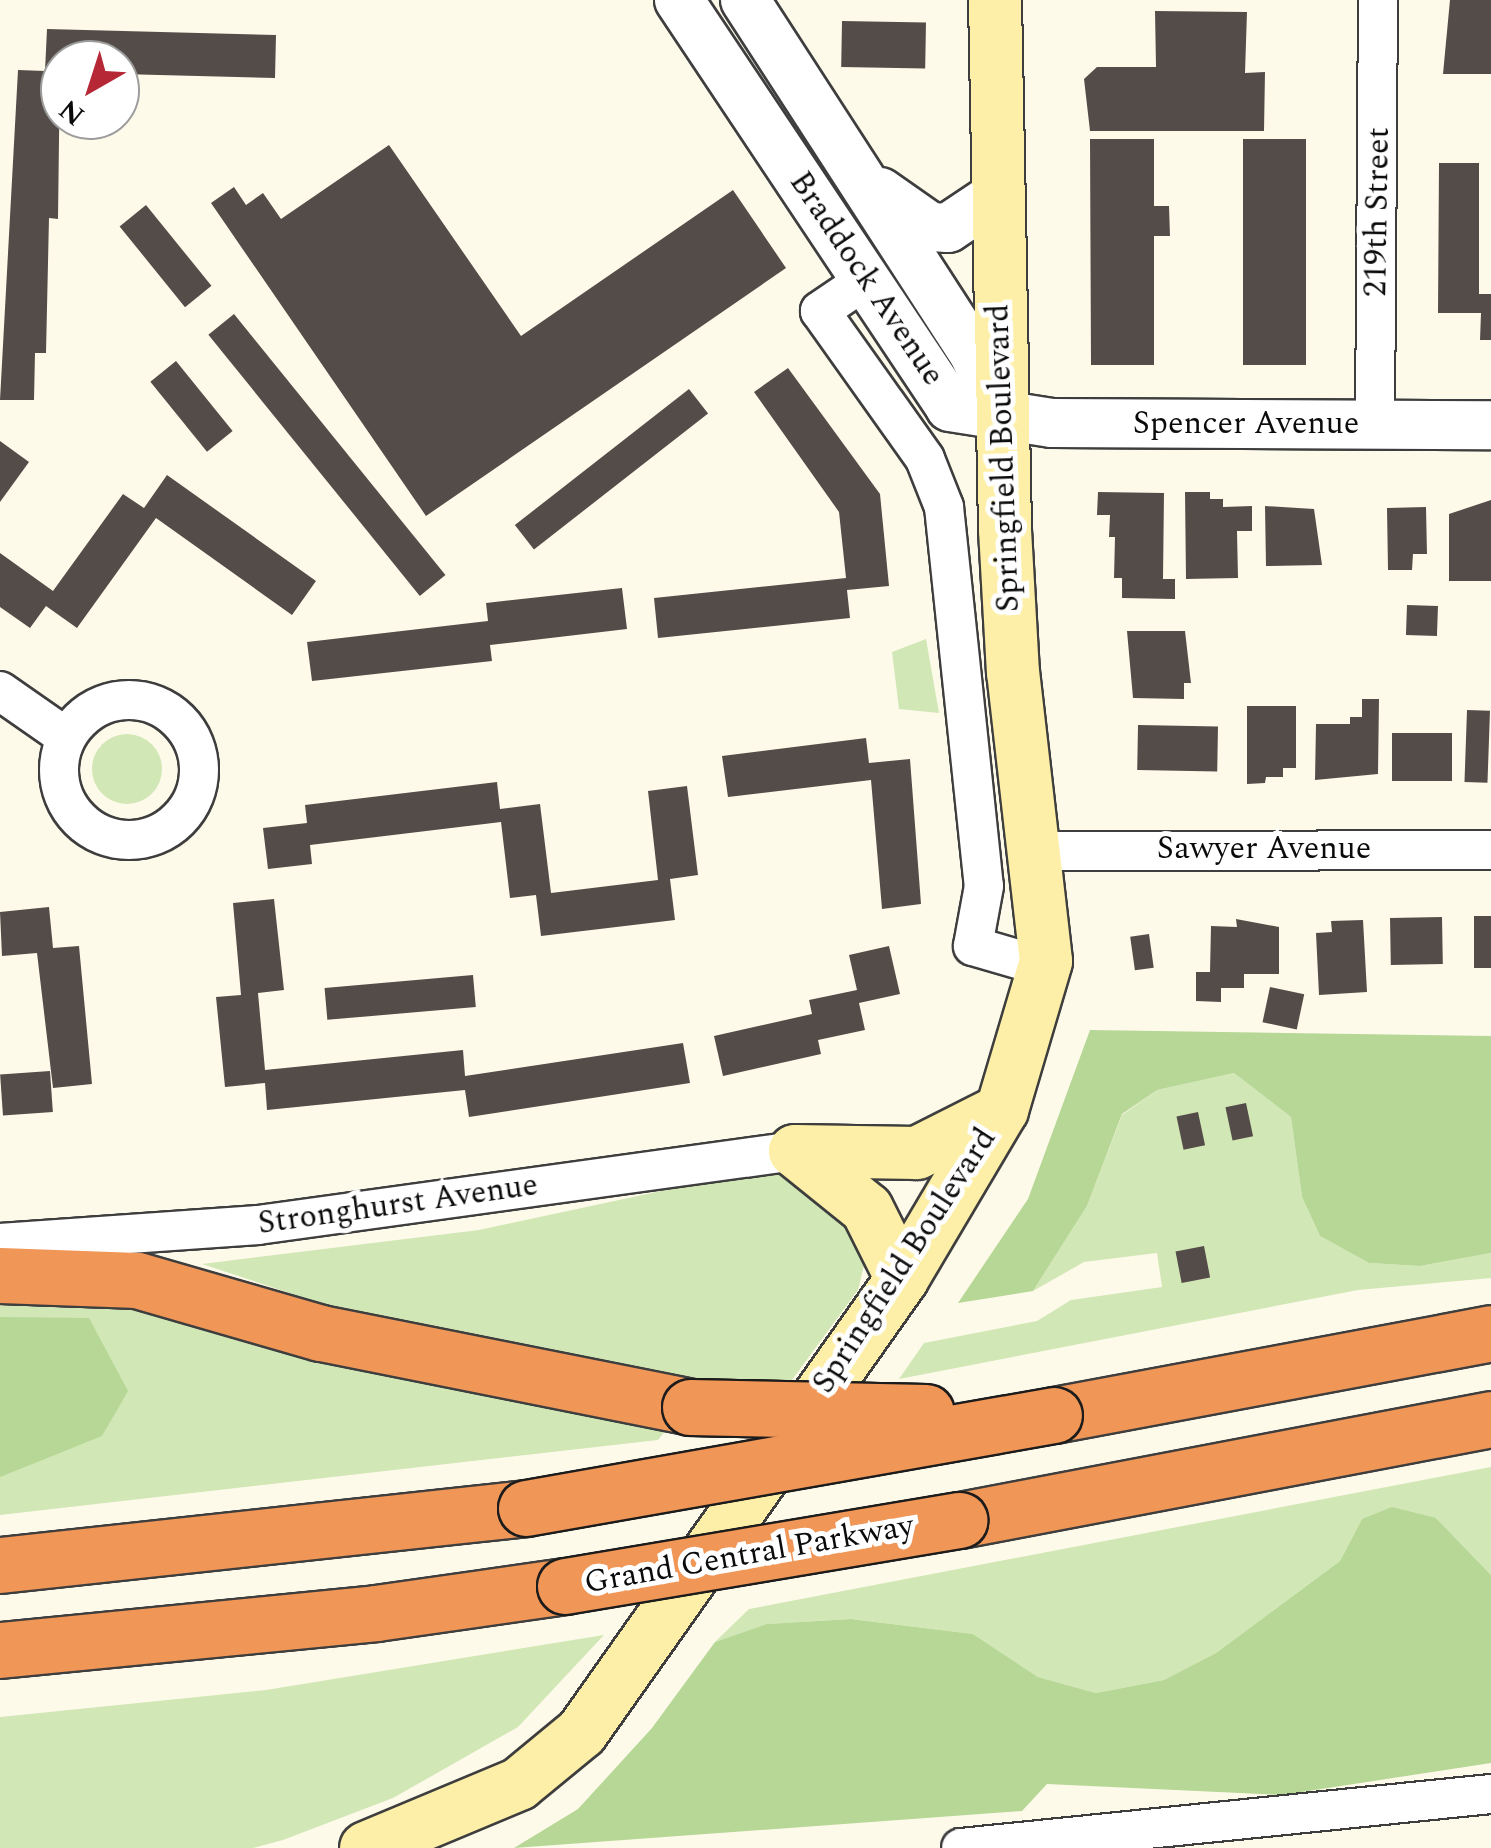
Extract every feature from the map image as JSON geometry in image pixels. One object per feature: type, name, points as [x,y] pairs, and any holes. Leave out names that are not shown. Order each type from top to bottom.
[{"type":"highway","points":[[0,1275],[137,1280],[322,1333],[690,1407],[1054,1415]]},
{"type":"highway","points":[[0,1565],[526,1508],[1491,1334]]},
{"type":"highway","name":"Grand Central Parkway","points":[[0,1650],[178,1634],[565,1586],[960,1520],[1491,1418]]},
{"type":"highway","points":[[0,1660],[178,1634]]},
{"type":"main road","name":"Springfield Boulevard","points":[[378,1845],[519,1784],[582,1732],[902,1279],[1002,1110],[1045,967],[1036,851],[1013,673],[996,196],[996,0]]},
{"type":"main road","points":[[795,1151],[917,1152],[1002,1110]]},
{"type":"main road","points":[[795,1151],[867,1209],[902,1279]]},
{"type":"street","name":"Braddock Avenue","points":[[678,0],[950,406],[1002,417]]},
{"type":"street","name":"Braddock Avenue","points":[[744,0],[975,356],[1002,417]]},
{"type":"street","name":"219th Street","points":[[1374,424],[1378,0]]},
{"type":"street","points":[[855,170],[930,228],[948,228],[996,196]]},
{"type":"street","name":"Springfield Boulevard","points":[[867,279],[820,311],[925,459],[944,507],[984,886],[973,946],[1045,967]]},
{"type":"street","name":"Spencer Avenue","points":[[1002,417],[1052,424],[1491,425]]},
{"type":"street","points":[[0,691],[66,737]]},
{"type":"street","name":"Sawyer Avenue","points":[[1036,851],[1491,850]]},
{"type":"street","name":"Stronghurst Avenue","points":[[0,1243],[258,1225],[795,1151]]},
{"type":"street","points":[[961,1848],[1212,1836],[1491,1794]]},
{"type":"green space","points":[[926,639],[939,713],[899,709],[892,652]]},
{"type":"green space","points":[[127,734],[152,744],[162,769],[152,794],[127,804],[102,794],[92,769],[102,744]]},
{"type":"green space","points":[[1090,1030],[1491,1036],[1491,1253],[1420,1266],[1369,1263],[1320,1236],[1302,1197],[1291,1117],[1234,1073],[1157,1090],[1122,1114],[1087,1206],[1033,1291],[958,1303],[1028,1199]]},
{"type":"green space","points":[[1234,1073],[1291,1117],[1302,1197],[1320,1236],[1369,1263],[1420,1266],[1491,1253],[1491,1278],[1358,1290],[899,1379],[924,1343],[1037,1321],[1071,1300],[1162,1287],[1157,1253],[1084,1262],[1033,1291],[1087,1206],[1122,1115],[1157,1090]]},
{"type":"green space","points":[[778,1166],[869,1245],[858,1290],[789,1384],[660,1376],[423,1337],[202,1264],[479,1230]]},
{"type":"green space","points":[[108,1286],[666,1430],[658,1440],[0,1515],[0,1288]]},
{"type":"green space","points":[[0,1317],[89,1318],[128,1391],[102,1436],[0,1477]]},
{"type":"green space","points":[[1491,1467],[1491,1575],[1436,1518],[1362,1519],[1340,1561],[1216,1653],[1164,1680],[1096,1693],[1038,1677],[973,1634],[851,1619],[768,1624],[715,1642],[749,1609]]},
{"type":"green space","points":[[1392,1507],[1436,1518],[1491,1575],[1491,1763],[1282,1795],[1047,1784],[1022,1811],[514,1848],[578,1809],[652,1728],[715,1642],[767,1624],[851,1619],[973,1634],[1038,1677],[1096,1693],[1164,1680],[1216,1653],[1340,1561],[1362,1519]]},
{"type":"green space","points":[[604,1635],[518,1727],[393,1798],[283,1840],[253,1848],[0,1848],[0,1717],[266,1690]]},
{"type":"building","points":[[1450,0],[1491,0],[1491,74],[1443,74]]},
{"type":"building","points":[[1155,11],[1247,12],[1245,73],[1265,72],[1264,131],[1090,131],[1084,79],[1097,67],[1156,67]]},
{"type":"building","points":[[842,21],[926,22],[925,68],[841,67]]},
{"type":"building","points":[[47,29],[276,35],[275,78],[140,75],[140,40],[46,40]]},
{"type":"building","points":[[18,70],[40,71],[40,140],[59,140],[58,219],[49,218],[46,353],[35,353],[34,400],[0,400]]},
{"type":"building","points":[[1090,139],[1154,139],[1154,206],[1169,206],[1170,236],[1154,236],[1154,365],[1091,365]]},
{"type":"building","points":[[1243,139],[1306,139],[1306,365],[1243,365]]},
{"type":"building","points":[[389,145],[521,336],[733,190],[786,268],[426,516],[211,203],[234,187],[246,205],[263,193],[281,219]]},
{"type":"building","points":[[1439,163],[1479,163],[1479,294],[1491,294],[1491,340],[1480,340],[1481,313],[1438,313]]},
{"type":"building","points":[[146,205],[211,286],[185,307],[120,226]]},
{"type":"building","points":[[234,314],[445,575],[420,596],[208,335]]},
{"type":"building","points":[[176,361],[233,431],[207,452],[150,382]]},
{"type":"building","points":[[788,368],[880,494],[889,586],[847,590],[850,618],[658,638],[654,598],[846,578],[839,512],[754,392]]},
{"type":"building","points":[[689,389],[708,413],[534,549],[515,525]]},
{"type":"building","points":[[0,441],[29,462],[0,502]]},
{"type":"building","points":[[167,475],[316,581],[292,615],[156,518],[77,628],[46,606],[30,628],[0,607],[0,553],[53,591],[123,494],[144,508]]},
{"type":"building","points":[[1098,492],[1164,493],[1163,579],[1175,579],[1175,599],[1122,598],[1122,578],[1114,578],[1115,537],[1109,537],[1110,515],[1097,515]]},
{"type":"building","points":[[1185,492],[1210,492],[1210,499],[1223,499],[1223,507],[1252,506],[1252,531],[1237,531],[1238,578],[1186,579]]},
{"type":"building","points":[[1491,500],[1491,581],[1449,581],[1449,514]]},
{"type":"building","points":[[1265,506],[1314,509],[1322,565],[1266,566]]},
{"type":"building","points":[[1426,507],[1427,554],[1413,554],[1412,570],[1388,570],[1387,508]]},
{"type":"building","points":[[622,588],[627,629],[490,645],[492,661],[312,681],[307,642],[488,621],[486,603]]},
{"type":"building","points":[[1407,605],[1438,606],[1437,636],[1406,635]]},
{"type":"building","points":[[1127,631],[1185,631],[1191,683],[1184,683],[1184,699],[1133,698]]},
{"type":"building","points":[[1362,699],[1379,699],[1378,774],[1315,780],[1316,724],[1350,724],[1350,717],[1362,717]]},
{"type":"building","points":[[1247,706],[1296,706],[1296,768],[1283,768],[1283,777],[1266,777],[1265,783],[1247,784]]},
{"type":"building","points":[[1467,710],[1490,711],[1487,783],[1464,782]]},
{"type":"building","points":[[1138,725],[1218,726],[1217,771],[1137,770]]},
{"type":"building","points":[[1392,733],[1452,733],[1452,781],[1392,781]]},
{"type":"building","points":[[866,738],[869,763],[910,759],[921,904],[882,909],[871,780],[728,797],[722,756]]},
{"type":"building","points":[[497,782],[500,809],[540,804],[551,893],[658,880],[648,791],[687,786],[698,875],[670,879],[675,920],[541,936],[536,895],[510,898],[501,822],[310,845],[312,864],[268,869],[263,828],[307,823],[305,805]]},
{"type":"building","points":[[274,899],[284,990],[258,993],[265,1070],[463,1050],[465,1076],[683,1043],[690,1083],[469,1117],[465,1090],[267,1110],[265,1083],[225,1087],[216,997],[241,995],[233,903]]},
{"type":"building","points":[[49,907],[53,948],[79,946],[92,1084],[53,1088],[37,953],[2,956],[0,912]]},
{"type":"building","points":[[1474,916],[1491,916],[1491,968],[1474,968]]},
{"type":"building","points":[[1442,917],[1443,964],[1391,965],[1390,918]]},
{"type":"building","points":[[1236,919],[1279,927],[1279,974],[1244,974],[1244,988],[1221,988],[1221,1002],[1196,1001],[1196,972],[1210,972],[1211,926],[1237,927]]},
{"type":"building","points":[[1363,920],[1367,992],[1319,995],[1316,933],[1332,932],[1331,921]]},
{"type":"building","points":[[1149,934],[1154,968],[1135,970],[1130,937]]},
{"type":"building","points":[[889,946],[900,994],[859,1003],[865,1030],[818,1040],[821,1054],[723,1076],[714,1036],[812,1014],[809,1000],[857,990],[849,955]]},
{"type":"building","points":[[473,975],[476,1007],[327,1020],[325,988]]},
{"type":"building","points":[[1270,987],[1304,994],[1297,1029],[1263,1022]]},
{"type":"building","points":[[50,1071],[53,1112],[3,1115],[0,1074]]},
{"type":"building","points":[[1246,1103],[1253,1136],[1233,1141],[1225,1107]]},
{"type":"building","points":[[1198,1112],[1205,1145],[1184,1150],[1176,1117]]},
{"type":"building","points":[[1204,1246],[1210,1277],[1182,1283],[1176,1252]]}]
